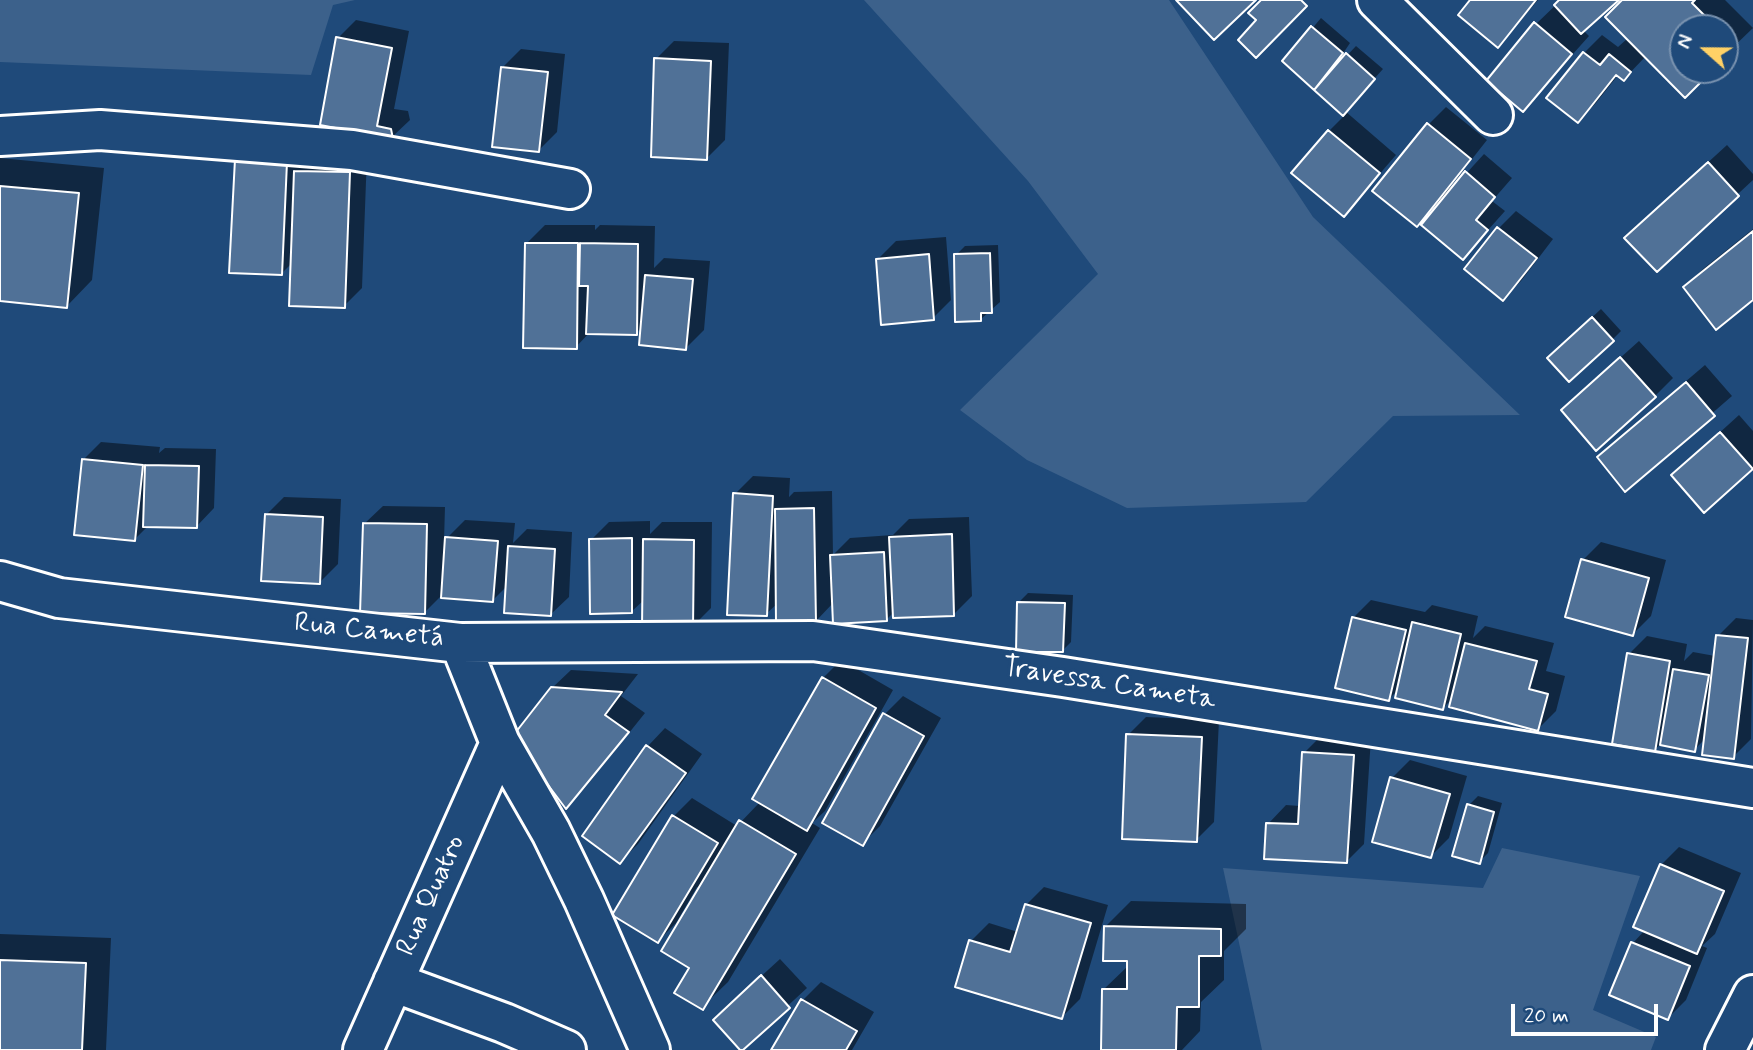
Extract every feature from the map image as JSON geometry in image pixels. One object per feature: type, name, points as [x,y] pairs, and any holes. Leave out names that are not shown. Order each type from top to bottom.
[{"type":"street","points":[[1394,5],[1493,115]]},
{"type":"street","points":[[0,136],[100,130],[339,149],[570,189]]},
{"type":"street","name":"Rua Cametá","points":[[0,582],[59,598],[460,643],[500,743],[551,832],[579,888],[650,1050]]},
{"type":"street","name":"Travessa Cameta","points":[[460,643],[813,641],[1063,677],[1753,788]]},
{"type":"street","name":"Rua Quatro","points":[[363,1050],[500,743]]},
{"type":"street","points":[[393,982],[504,1023],[566,1050]]},
{"type":"street","points":[[1726,1050],[1753,995]]},
{"type":"shaded area","points":[[0,0],[355,0],[333,5],[311,75],[0,62]]},
{"type":"shaded area","points":[[864,0],[1169,0],[1313,217],[1520,415],[1393,416],[1306,502],[1127,508],[1027,460],[960,410],[1098,274],[1028,181]]},
{"type":"shaded area","points":[[1502,848],[1640,876],[1593,1010],[1656,1037],[1651,1050],[1262,1050],[1223,868],[1483,888]]},
{"type":"building","points":[[1176,0],[1256,0],[1214,40]]},
{"type":"building","points":[[1261,0],[1301,0],[1307,6],[1256,58],[1238,40],[1256,20],[1248,13]]},
{"type":"building","points":[[1470,0],[1536,0],[1498,48],[1458,15]]},
{"type":"building","points":[[1559,0],[1619,0],[1581,34],[1554,5]]},
{"type":"building","points":[[1622,0],[1695,0],[1692,3],[1703,14],[1669,14],[1669,82],[1605,17]]},
{"type":"building","points":[[1534,22],[1572,54],[1523,112],[1486,81]]},
{"type":"building","points":[[1311,26],[1343,53],[1314,90],[1282,61]]},
{"type":"building","points":[[336,37],[392,48],[377,126],[391,129],[393,139],[320,125]]},
{"type":"building","points":[[1583,52],[1600,65],[1609,54],[1631,72],[1624,81],[1616,75],[1578,123],[1546,98]]},
{"type":"building","points":[[1346,53],[1375,79],[1343,116],[1314,90]]},
{"type":"building","points":[[654,58],[711,61],[707,160],[651,157]]},
{"type":"building","points":[[501,67],[548,72],[539,152],[492,147]]},
{"type":"building","points":[[1671,84],[1699,84],[1685,98]]},
{"type":"building","points":[[1427,123],[1471,159],[1417,227],[1372,191]]},
{"type":"building","points":[[1328,130],[1380,173],[1344,217],[1291,173]]},
{"type":"building","points":[[235,159],[287,162],[282,275],[229,273]]},
{"type":"building","points":[[1708,162],[1739,196],[1657,272],[1624,238]]},
{"type":"building","points":[[294,171],[350,172],[345,308],[289,306]]},
{"type":"building","points":[[1465,171],[1495,197],[1476,220],[1488,230],[1463,260],[1421,225]]},
{"type":"building","points":[[0,186],[79,193],[67,308],[0,301]]},
{"type":"building","points":[[1497,227],[1537,258],[1503,301],[1464,269]]},
{"type":"building","points":[[1753,231],[1753,300],[1716,330],[1683,287]]},
{"type":"building","points":[[525,243],[578,243],[577,349],[523,348]]},
{"type":"building","points":[[580,243],[638,244],[637,335],[586,334],[588,286],[579,286]]},
{"type":"building","points":[[990,253],[992,313],[981,313],[981,321],[955,322],[954,254]]},
{"type":"building","points":[[929,254],[934,320],[881,325],[876,259]]},
{"type":"building","points":[[645,275],[693,279],[686,350],[639,345]]},
{"type":"building","points":[[1592,317],[1614,341],[1569,382],[1547,358]]},
{"type":"building","points":[[1620,357],[1656,397],[1596,451],[1561,410]]},
{"type":"building","points":[[1686,382],[1715,416],[1625,492],[1597,457]]},
{"type":"building","points":[[1720,432],[1753,469],[1704,513],[1671,475]]},
{"type":"building","points":[[82,459],[143,465],[135,541],[74,535]]},
{"type":"building","points":[[145,465],[199,466],[197,528],[143,527]]},
{"type":"building","points":[[733,493],[773,496],[767,616],[727,615]]},
{"type":"building","points":[[814,508],[816,622],[776,623],[775,509]]},
{"type":"building","points":[[265,514],[323,517],[320,584],[261,581]]},
{"type":"building","points":[[363,523],[427,524],[425,614],[360,613]]},
{"type":"building","points":[[952,534],[954,616],[893,618],[889,537]]},
{"type":"building","points":[[445,537],[498,541],[493,602],[441,598]]},
{"type":"building","points":[[632,538],[632,613],[590,614],[589,539]]},
{"type":"building","points":[[643,539],[694,540],[693,628],[642,628]]},
{"type":"building","points":[[508,546],[555,549],[551,616],[504,613]]},
{"type":"building","points":[[884,552],[887,621],[833,624],[830,555]]},
{"type":"building","points":[[1581,559],[1649,578],[1633,636],[1565,617]]},
{"type":"building","points":[[1017,602],[1065,603],[1063,652],[1016,652]]},
{"type":"building","points":[[1352,617],[1406,630],[1389,701],[1335,688]]},
{"type":"building","points":[[1412,622],[1461,634],[1443,710],[1395,698]]},
{"type":"building","points":[[1716,635],[1748,638],[1734,759],[1702,755]]},
{"type":"building","points":[[1465,643],[1537,661],[1529,689],[1548,694],[1538,731],[1449,707]]},
{"type":"building","points":[[1627,653],[1670,661],[1655,752],[1612,744]]},
{"type":"building","points":[[1673,669],[1709,675],[1695,752],[1660,745]]},
{"type":"building","points":[[822,677],[876,708],[807,831],[752,799]]},
{"type":"building","points":[[551,687],[622,692],[605,715],[629,732],[566,809],[512,737]]},
{"type":"building","points":[[883,713],[924,736],[863,846],[822,823]]},
{"type":"building","points":[[1126,734],[1202,737],[1197,842],[1122,839]]},
{"type":"building","points":[[646,745],[686,773],[620,864],[582,836]]},
{"type":"building","points":[[1302,752],[1354,755],[1347,863],[1264,859],[1266,823],[1298,824]]},
{"type":"building","points":[[1390,777],[1450,794],[1431,858],[1372,842]]},
{"type":"building","points":[[1467,804],[1494,812],[1480,864],[1452,856]]},
{"type":"building","points":[[672,815],[718,843],[658,943],[612,915]]},
{"type":"building","points":[[739,820],[796,854],[703,1010],[674,993],[689,968],[661,951]]},
{"type":"building","points":[[1660,864],[1724,891],[1697,954],[1633,927]]},
{"type":"building","points":[[1025,904],[1091,923],[1062,1019],[955,987],[969,940],[1010,952]]},
{"type":"building","points":[[1104,926],[1221,929],[1221,956],[1199,956],[1199,1007],[1177,1007],[1176,1050],[1101,1050],[1102,989],[1127,989],[1127,961],[1103,961]]},
{"type":"building","points":[[1631,942],[1690,966],[1668,1020],[1609,995]]},
{"type":"building","points":[[0,960],[86,963],[82,1050],[0,1050]]},
{"type":"building","points":[[761,975],[790,1008],[740,1050],[713,1020]]},
{"type":"building","points":[[801,999],[857,1031],[846,1050],[771,1050]]}]
